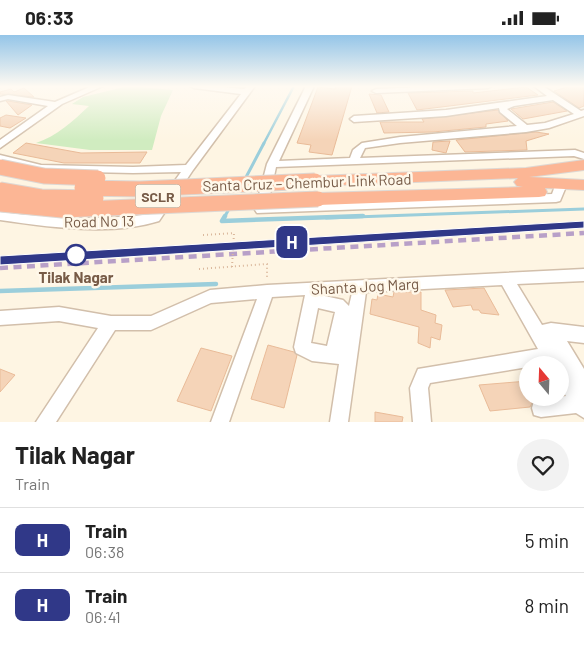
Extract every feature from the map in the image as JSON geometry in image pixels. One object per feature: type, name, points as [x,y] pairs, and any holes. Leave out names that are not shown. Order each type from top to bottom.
[{"type":"highway","name":"Santa Cruz – Chembur Link Road","points":[[0,190],[40,197],[117,197],[526,173],[584,165]]},
{"type":"highway","points":[[0,167],[26,173],[79,179],[542,191],[584,185]]},
{"type":"highway","name":"Santa Cruz – Chembur Link Road","points":[[0,179],[48,188],[94,189],[533,181],[584,185]]},
{"type":"highway","points":[[0,204],[62,210],[316,185]]},
{"type":"street","points":[[52,104],[58,105]]},
{"type":"street","name":"Road No 13","points":[[0,217],[36,221],[90,223],[129,222],[155,218],[189,167],[237,104]]},
{"type":"street","points":[[301,104],[272,164],[261,210],[556,199],[559,189]]},
{"type":"street","points":[[354,119],[446,113],[512,104]]},
{"type":"street","points":[[520,104],[503,107],[503,110],[526,129]]},
{"type":"street","points":[[567,104],[582,113]]},
{"type":"street","points":[[0,145],[58,105]]},
{"type":"street","points":[[354,162],[357,152],[362,146],[546,127],[582,113]]},
{"type":"street","points":[[272,164],[575,153],[584,156]]},
{"type":"street","points":[[0,158],[41,168],[133,171],[189,167]]},
{"type":"street","name":"Shanta Jog Marg","points":[[111,323],[151,323],[210,297],[267,291],[313,294],[360,287],[584,275]]},
{"type":"street","points":[[506,279],[544,332],[581,395]]},
{"type":"street","points":[[341,356],[360,287]]},
{"type":"street","points":[[220,422],[267,291]]},
{"type":"street","points":[[339,422],[343,309],[313,294],[302,347],[341,356]]},
{"type":"street","points":[[0,318],[59,314],[111,323],[45,422]]},
{"type":"street","points":[[544,332],[584,335]]},
{"type":"street","points":[[544,332],[553,356]]},
{"type":"street","points":[[422,422],[419,388],[424,375],[519,366]]},
{"type":"street","points":[[569,380],[581,395]]},
{"type":"street","points":[[541,408],[581,395]]},
{"type":"path","points":[[203,235],[234,233],[232,267]]},
{"type":"path","points":[[199,269],[267,264],[267,291]]},
{"type":"green space","points":[[73,104],[167,104],[161,116],[152,150],[90,150],[36,143],[58,132],[89,106]]},
{"type":"building","points":[[9,104],[32,105],[18,115]]},
{"type":"building","points":[[312,104],[347,104],[332,155],[309,152],[311,145],[297,143]]},
{"type":"building","points":[[373,104],[385,104],[389,112],[377,113]]},
{"type":"building","points":[[414,104],[465,104],[417,110]]},
{"type":"building","points":[[541,104],[556,104],[567,111],[523,119],[511,109]]},
{"type":"building","points":[[573,104],[584,104],[584,106],[579,108]]},
{"type":"building","points":[[498,110],[508,121],[486,124],[486,127],[433,132],[384,133],[380,122],[424,122],[422,119]]},
{"type":"building","points":[[6,115],[26,118],[10,128],[0,126],[0,118]]},
{"type":"building","points":[[536,132],[549,134],[526,141],[527,150],[465,152],[456,140]]},
{"type":"building","points":[[450,141],[446,153],[432,150],[433,142]]},
{"type":"building","points":[[26,143],[81,153],[147,152],[140,163],[64,163],[13,153]]},
{"type":"building","points":[[484,288],[499,315],[481,313],[479,310],[473,310],[471,305],[453,307],[445,290]]},
{"type":"building","points":[[394,292],[421,292],[421,310],[436,315],[435,323],[442,325],[440,340],[431,337],[430,348],[418,343],[419,327],[370,314],[372,299],[377,300],[378,294],[393,297]]},
{"type":"building","points":[[268,345],[294,352],[297,355],[284,408],[251,399]]},
{"type":"building","points":[[201,348],[232,356],[211,411],[177,401]]},
{"type":"building","points":[[0,369],[15,375],[0,392]]},
{"type":"building","points":[[519,382],[519,406],[530,406],[490,411],[479,385]]},
{"type":"building","points":[[375,412],[403,417],[402,422],[375,422]]},
{"type":"waterway","points":[[263,145],[285,104]]},
{"type":"waterway","points":[[244,181],[264,143]]},
{"type":"waterway","points":[[224,218],[230,207]]},
{"type":"waterway","points":[[326,218],[584,209]]},
{"type":"waterway","points":[[225,216],[222,221],[363,216]]},
{"type":"waterway","points":[[0,291],[216,284]]},
{"type":"railway","points":[[0,260],[584,225]]},
{"type":"railway","points":[[0,268],[584,233]]},
{"type":"train","name":"H","points":[[0,260],[584,225]]},
{"type":"place","name":"Tilak Nagar","points":[[76,255]]}]
